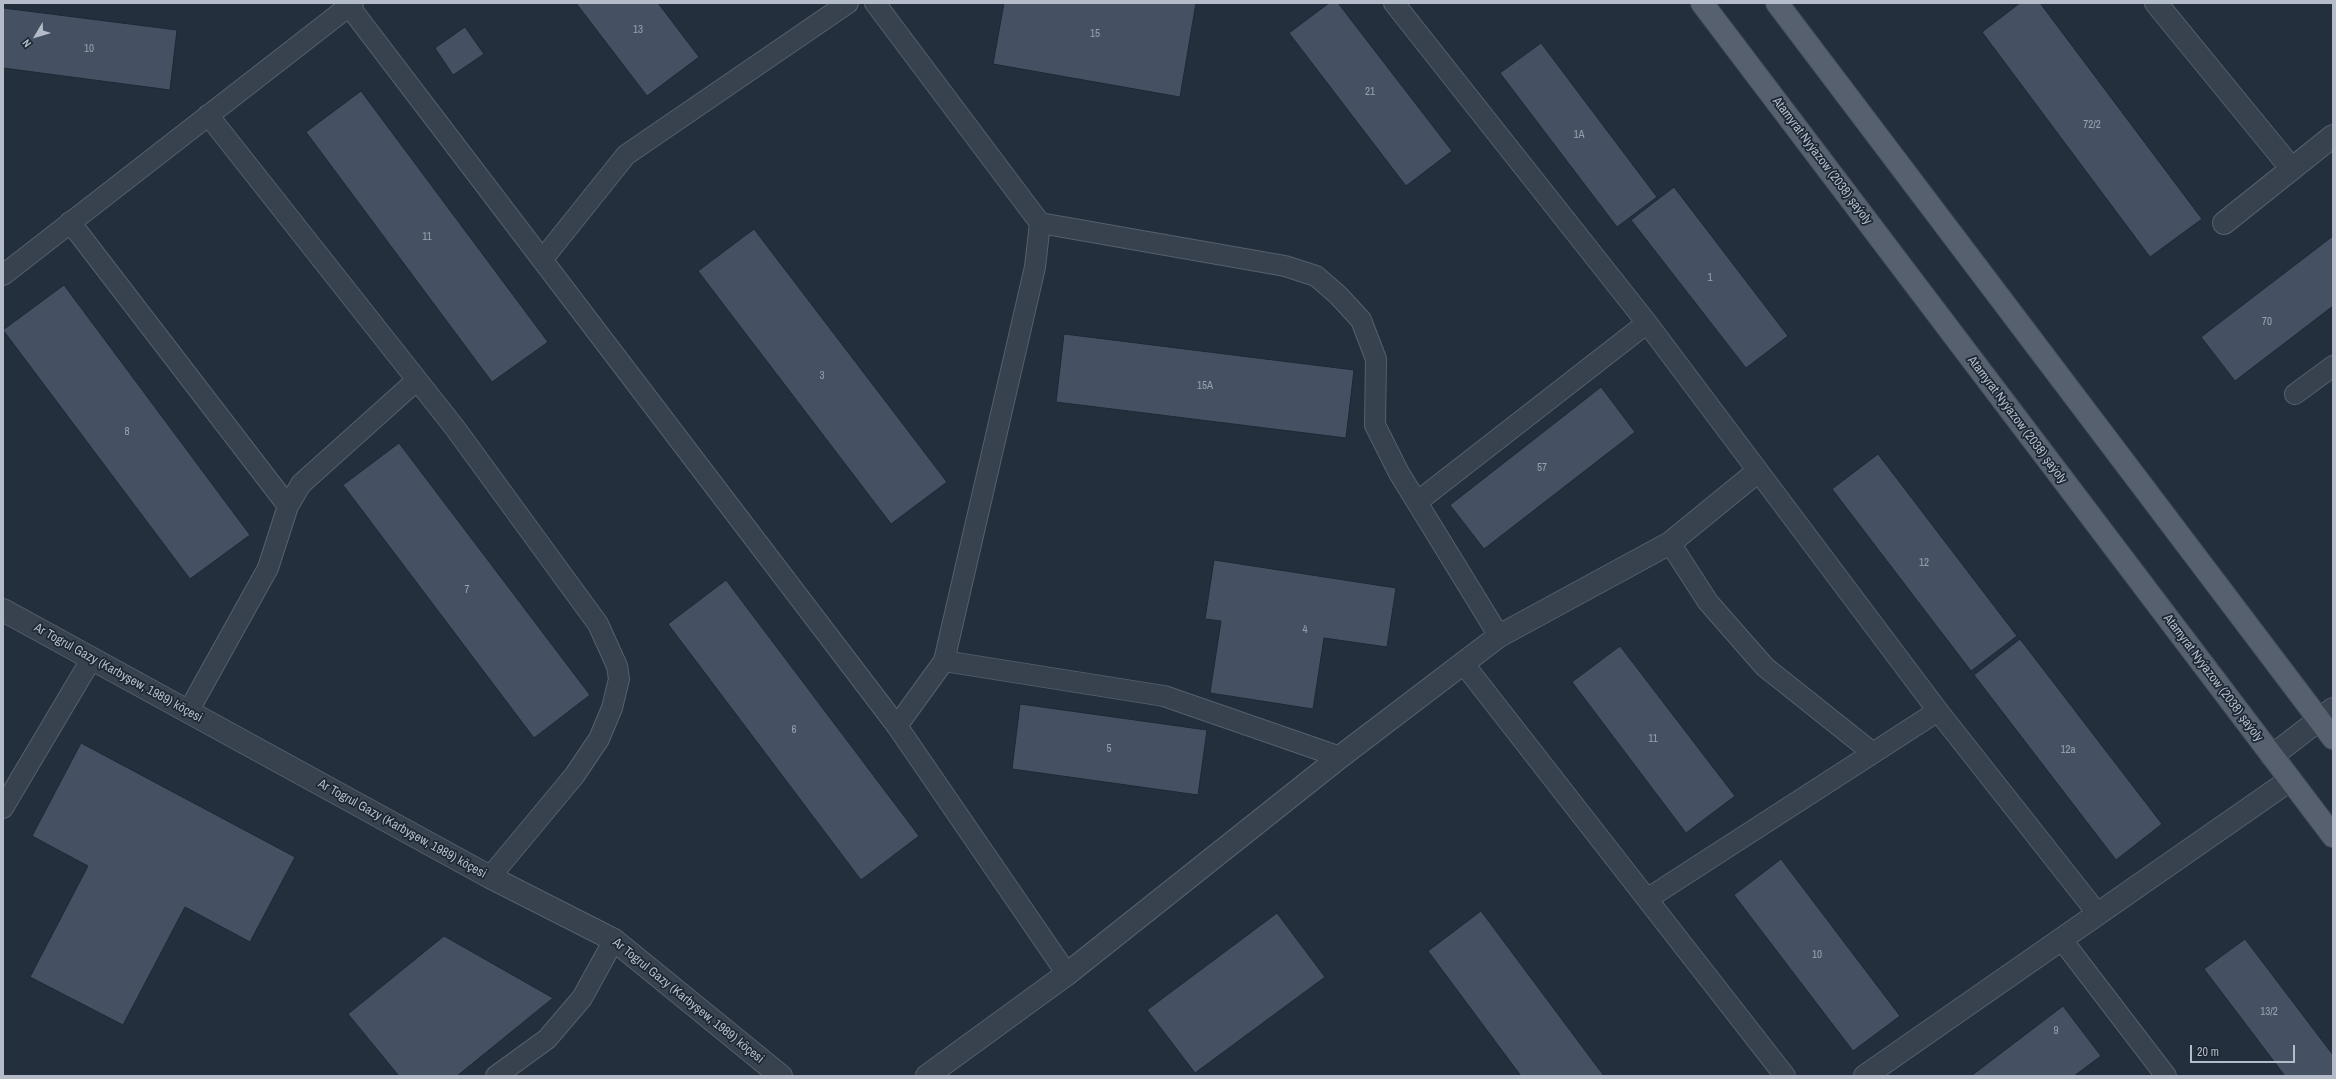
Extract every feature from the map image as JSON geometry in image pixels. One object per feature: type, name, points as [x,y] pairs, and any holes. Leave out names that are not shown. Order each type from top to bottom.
[{"type":"main road","name":"Atamyrat Nyýazow (2038) şaýoly","points":[[1702,3],[2333,836]]},
{"type":"main road","points":[[1777,3],[2326,714],[2333,738]]},
{"type":"street","points":[[2156,3],[2291,168]]},
{"type":"street","points":[[2224,222],[2333,136]]},
{"type":"street","points":[[927,1076],[1067,974],[1340,757],[1499,636],[1670,543],[1757,472]]},
{"type":"street","name":"Ar Togrul Gazy (Karbyşew, 1989) köçesi","points":[[3,610],[490,877],[614,940],[781,1076]]},
{"type":"street","points":[[2272,756],[2326,714]]},
{"type":"street","points":[[1866,1076],[2290,780]]},
{"type":"lane","points":[[542,260],[626,155],[848,3]]},
{"type":"lane","points":[[875,3],[1040,223],[1285,266],[1316,276],[1361,320],[1376,359],[1375,425],[1399,473],[1499,636]]},
{"type":"lane","points":[[1394,3],[1647,323],[1757,472],[1938,711],[2098,914]]},
{"type":"lane","points":[[3,275],[351,4],[542,260],[897,726],[1067,974]]},
{"type":"lane","points":[[208,115],[417,380],[598,624],[617,666],[619,679],[612,708],[598,739],[574,776],[490,877]]},
{"type":"lane","points":[[70,222],[288,506]]},
{"type":"lane","points":[[897,726],[944,661],[1035,267],[1040,223]]},
{"type":"lane","points":[[1417,502],[1647,323]]},
{"type":"lane","points":[[2295,394],[2333,366]]},
{"type":"lane","points":[[188,712],[268,568],[288,506],[301,484],[417,380]]},
{"type":"lane","points":[[1670,543],[1708,602],[1765,667],[1873,753]]},
{"type":"lane","points":[[3,808],[92,658]]},
{"type":"lane","points":[[944,661],[1164,696],[1340,757]]},
{"type":"lane","points":[[1463,663],[1785,1076]]},
{"type":"lane","points":[[1647,899],[1938,711]]},
{"type":"lane","points":[[496,1076],[547,1039],[582,998],[614,940]]},
{"type":"lane","points":[[2062,940],[2166,1076]]},
{"type":"building","points":[[576,3],[658,3],[699,57],[647,96]]},
{"type":"building","points":[[1004,3],[1196,3],[1180,97],[993,64]]},
{"type":"building","points":[[1329,3],[1338,3],[1452,151],[1406,186],[1289,33]]},
{"type":"building","points":[[2020,3],[2040,3],[2202,219],[2150,257],[1982,32]]},
{"type":"building","points":[[3,8],[177,30],[170,90],[3,68]]},
{"type":"building","points":[[465,27],[484,54],[453,75],[435,48]]},
{"type":"building","points":[[1541,43],[1657,197],[1617,227],[1500,73]]},
{"type":"building","points":[[361,91],[548,342],[492,382],[306,132]]},
{"type":"building","points":[[1674,187],[1788,336],[1746,368],[1631,220]]},
{"type":"building","points":[[754,229],[947,482],[891,524],[698,271]]},
{"type":"building","points":[[2333,236],[2333,306],[2235,381],[2201,337]]},
{"type":"building","points":[[64,285],[250,535],[190,579],[3,330]]},
{"type":"building","points":[[1064,334],[1354,370],[1346,438],[1056,402]]},
{"type":"building","points":[[1601,387],[1635,432],[1484,549],[1450,505]]},
{"type":"building","points":[[399,443],[590,695],[534,738],[343,485]]},
{"type":"building","points":[[1878,454],[2017,636],[1971,671],[1832,489]]},
{"type":"building","points":[[1214,560],[1396,588],[1387,647],[1324,638],[1313,709],[1210,693],[1221,621],[1205,619]]},
{"type":"building","points":[[726,580],[919,836],[861,880],[668,624]]},
{"type":"building","points":[[2020,639],[2162,824],[2116,860],[1974,675]]},
{"type":"building","points":[[1620,646],[1735,796],[1686,833],[1572,682]]},
{"type":"building","points":[[1020,704],[1207,730],[1198,795],[1012,769]]},
{"type":"building","points":[[81,743],[295,857],[250,942],[185,907],[123,1025],[30,977],[88,866],[32,836]]},
{"type":"building","points":[[1781,859],[1900,1016],[1853,1051],[1734,895]]},
{"type":"building","points":[[1481,911],[1604,1076],[1521,1076],[1428,951]]},
{"type":"building","points":[[1277,913],[1325,977],[1195,1073],[1147,1010]]},
{"type":"building","points":[[444,936],[553,998],[457,1076],[399,1076],[348,1014]]},
{"type":"building","points":[[2245,939],[2333,1055],[2333,1076],[2285,1076],[2204,969]]},
{"type":"building","points":[[2063,1006],[2101,1056],[2074,1076],[1971,1076]]}]
